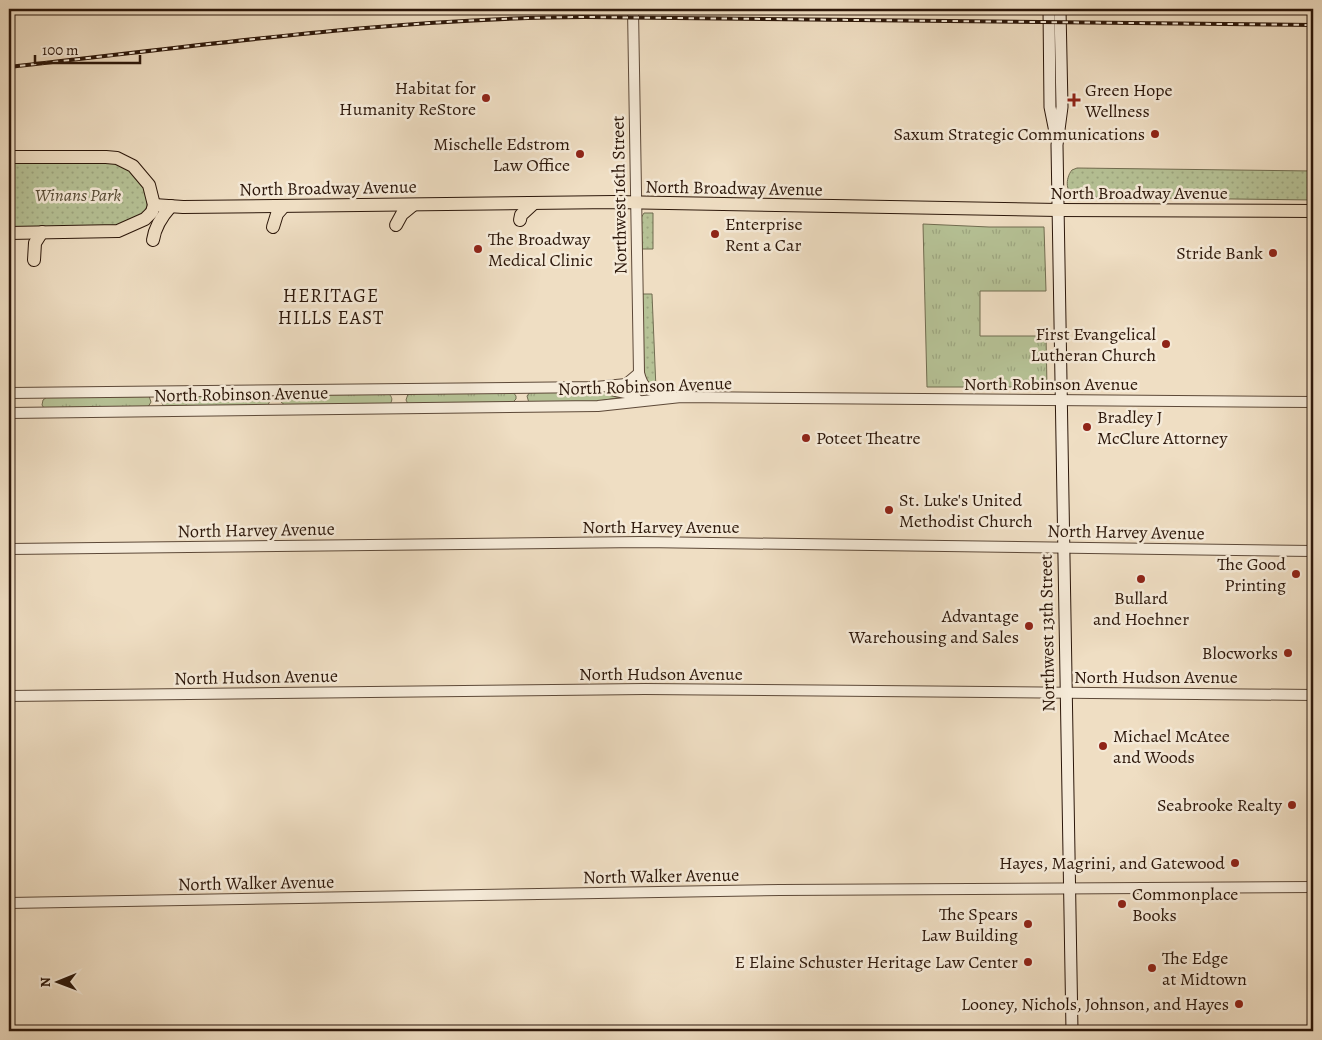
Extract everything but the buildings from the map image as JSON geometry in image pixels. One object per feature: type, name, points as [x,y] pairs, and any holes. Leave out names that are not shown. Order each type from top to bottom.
[{"type":"main road","name":"Northwest 13th Street","points":[[1054,13],[1062,107],[1057,145],[1072,1031]]},
{"type":"main road","points":[[9,157],[117,158],[133,166],[144,177],[149,185],[154,205],[152,212],[145,219],[118,231],[9,233]]},
{"type":"main road","points":[[520,220],[524,212],[534,203]]},
{"type":"main road","name":"North Broadway Avenue","points":[[154,205],[284,206],[636,203],[1058,210],[1313,211]]},
{"type":"main road","points":[[396,225],[402,214],[413,205]]},
{"type":"main road","points":[[153,240],[158,224],[171,206]]},
{"type":"main road","points":[[273,227],[277,214],[284,206]]},
{"type":"main road","points":[[34,260],[35,243],[42,232]]},
{"type":"street","name":"Northwest 16th Street","points":[[633,13],[639,373]]},
{"type":"street","points":[[596,387],[626,384],[639,373],[642,384],[646,389],[681,397]]},
{"type":"street","points":[[596,387],[628,393],[639,401]]},
{"type":"street","name":"North Robinson Avenue","points":[[9,394],[596,387]]},
{"type":"street","name":"North Robinson Avenue","points":[[9,413],[598,406],[681,397],[1313,402]]},
{"type":"street","name":"North Harvey Avenue","points":[[9,549],[632,542],[1313,550]]},
{"type":"street","name":"North Hudson Avenue","points":[[9,696],[645,689],[1313,695]]},
{"type":"street","name":"North Walker Avenue","points":[[9,903],[708,891],[1313,887]]},
{"type":"green space","name":"Winans Park","points":[[9,161],[108,161],[129,169],[143,186],[147,195],[147,206],[143,215],[123,225],[9,229]]},
{"type":"green space","points":[[1077,168],[1313,171],[1313,200],[1077,197],[1073,196],[1068,190],[1067,182],[1072,170]]},
{"type":"green space","points":[[644,213],[653,213],[653,249],[642,249],[641,218]]},
{"type":"green space","points":[[923,224],[1044,227],[1046,291],[980,291],[980,336],[1046,336],[1047,387],[927,387]]},
{"type":"green space","points":[[642,294],[652,294],[656,389],[652,388],[644,378]]},
{"type":"green space","points":[[531,391],[593,391],[623,395],[623,397],[593,402],[529,403],[527,396]]},
{"type":"green space","points":[[513,392],[516,399],[512,403],[408,404],[406,400],[408,394]]},
{"type":"green space","points":[[265,394],[271,398],[268,405],[164,407],[162,403],[164,396]]},
{"type":"green space","points":[[286,394],[389,394],[392,400],[390,404],[286,406],[281,402]]},
{"type":"green space","points":[[149,396],[151,402],[148,407],[44,408],[42,405],[43,400],[47,397]]},
{"type":"tram line","points":[[1313,216],[1309,229],[1313,338]]},
{"type":"railway","points":[[9,67],[297,34],[441,22],[513,19],[585,17],[1313,25]]},
{"type":"place","name":"Habitat for Humanity ReStore","points":[[486,98]]},
{"type":"place","name":"Green Hope Wellness","points":[[1074,100]]},
{"type":"place","name":"Saxum Strategic Communications","points":[[1155,134]]},
{"type":"place","name":"Mischelle Edstrom Law Office","points":[[580,154]]},
{"type":"place","name":"Enterprise Rent a Car","points":[[715,234]]},
{"type":"place","name":"The Broadway Medical Clinic","points":[[478,249]]},
{"type":"place","name":"Stride Bank","points":[[1273,253]]},
{"type":"place","name":"First Evangelical Lutheran Church","points":[[1166,344]]},
{"type":"place","name":"Bradley J McClure Attorney","points":[[1087,427]]},
{"type":"place","name":"Poteet Theatre","points":[[806,438]]},
{"type":"place","name":"St. Luke's United Methodist Church","points":[[889,510]]},
{"type":"place","name":"The Good Printing","points":[[1296,574]]},
{"type":"place","name":"Bullard and Hoehner","points":[[1141,579]]},
{"type":"place","name":"Advantage Warehousing and Sales","points":[[1029,626]]},
{"type":"place","name":"Blocworks","points":[[1288,653]]},
{"type":"place","name":"Michael McAtee and Woods","points":[[1103,746]]},
{"type":"place","name":"Seabrooke Realty","points":[[1292,805]]},
{"type":"place","name":"Hayes, Magrini, and Gatewood","points":[[1235,863]]},
{"type":"place","name":"Commonplace Books","points":[[1122,904]]},
{"type":"place","name":"The Spears Law Building","points":[[1028,924]]},
{"type":"place","name":"E Elaine Schuster Heritage Law Center","points":[[1028,962]]},
{"type":"place","name":"The Edge at Midtown","points":[[1152,968]]},
{"type":"place","name":"Looney, Nichols, Johnson, and Hayes","points":[[1239,1004]]},
{"type":"district","name":"HERITAGE HILLS EAST","points":[[331,307]]}]
